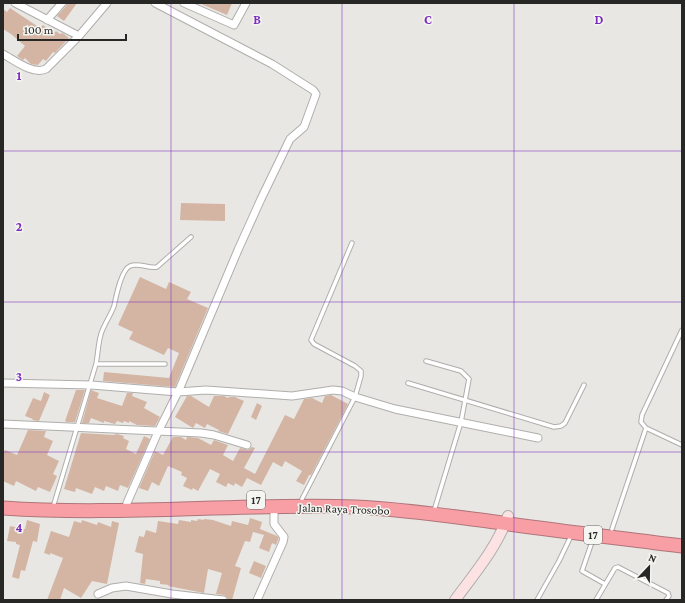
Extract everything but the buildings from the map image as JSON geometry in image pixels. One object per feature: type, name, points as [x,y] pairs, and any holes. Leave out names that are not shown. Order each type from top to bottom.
[{"type":"highway","name":"Jalan Raya Trosobo","points":[[3,508],[29,510],[122,505],[302,499],[359,500],[505,523],[570,538],[594,538],[682,546]]},
{"type":"highway","name":"Jalan Raya Trosobo","points":[[3,502],[122,505],[273,513],[357,507],[435,511]]},
{"type":"highway","name":"Jalan Raya Trosobo","points":[[505,523],[612,530],[682,538]]},
{"type":"main road","points":[[455,600],[497,540],[505,523]]},
{"type":"street","points":[[14,3],[78,36]]},
{"type":"street","points":[[47,20],[62,3]]},
{"type":"street","points":[[3,54],[33,70],[39,72],[46,69],[107,3]]},
{"type":"street","points":[[122,505],[179,389],[261,199],[290,139],[304,127],[316,94],[313,90],[272,64],[155,3]]},
{"type":"street","points":[[184,3],[234,25],[246,3]]},
{"type":"street","points":[[199,10],[203,3]]},
{"type":"street","points":[[3,383],[92,382],[292,396],[333,390],[342,391],[395,409],[538,438]]},
{"type":"street","points":[[3,424],[201,433],[214,435],[247,445]]},
{"type":"street","points":[[257,600],[284,537],[276,529],[273,513]]},
{"type":"street","points":[[98,594],[112,588],[126,586],[172,594],[224,600]]},
{"type":"lane","points":[[54,504],[92,382],[102,331],[113,307],[120,283],[127,268],[137,265],[154,268],[157,267],[191,237]]},
{"type":"lane","points":[[302,499],[355,395],[361,376],[361,371],[355,366],[314,344],[311,340],[352,243]]},
{"type":"lane","points":[[682,330],[642,415],[641,422],[646,428],[682,445]]},
{"type":"lane","points":[[426,361],[461,371],[469,379],[461,422],[435,511]]},
{"type":"lane","points":[[96,364],[165,364]]},
{"type":"lane","points":[[408,383],[551,426],[559,426],[565,423],[584,385]]},
{"type":"lane","points":[[612,530],[646,428]]},
{"type":"lane","points":[[537,600],[570,538]]},
{"type":"lane","points":[[594,538],[582,571],[605,584]]},
{"type":"lane","points":[[596,600],[615,568],[620,568],[668,593],[669,596],[666,600]]}]
